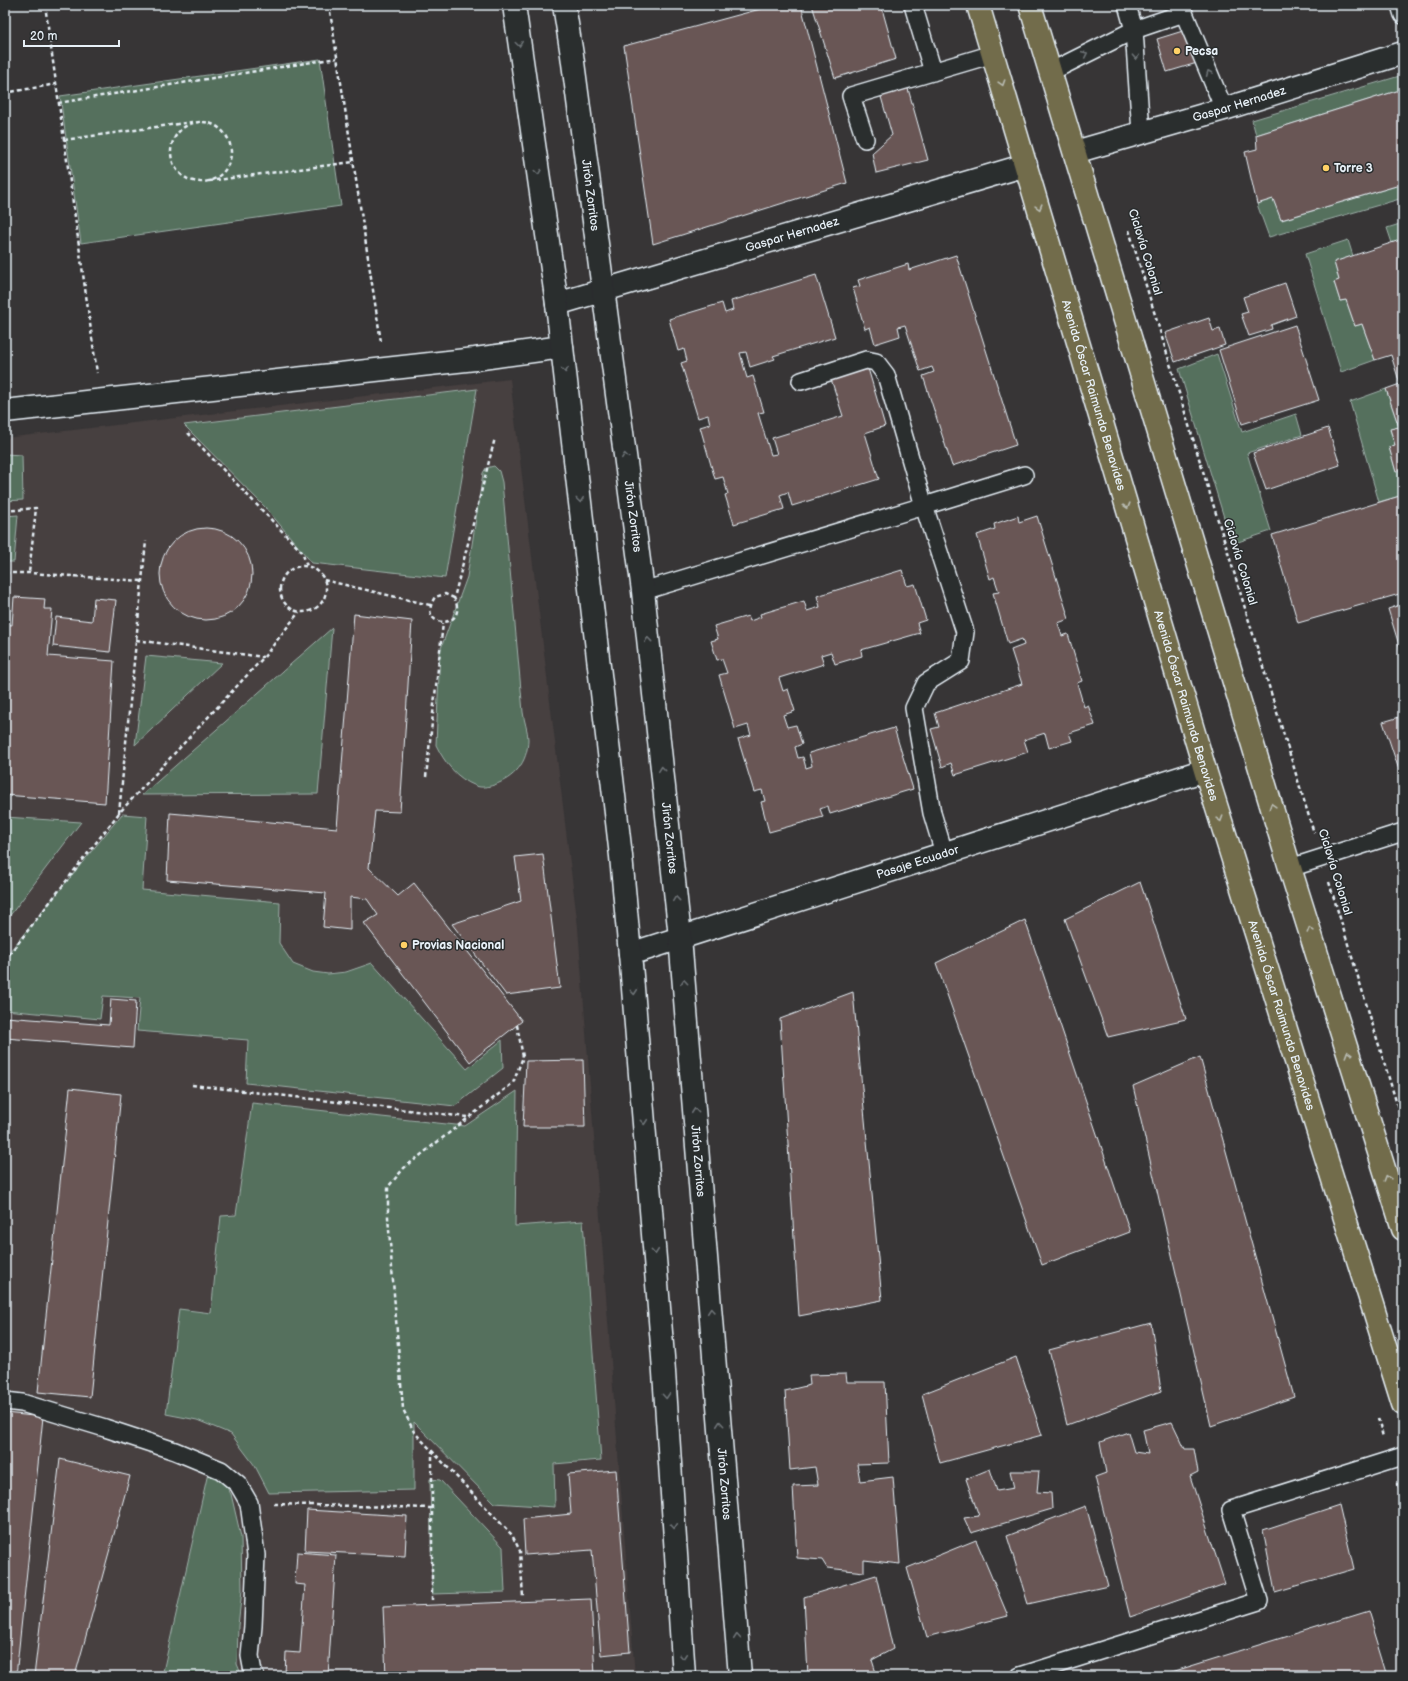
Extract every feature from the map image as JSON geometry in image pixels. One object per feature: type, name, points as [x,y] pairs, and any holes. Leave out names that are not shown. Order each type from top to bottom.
[{"type":"main road","points":[[514,5],[557,304],[621,856],[664,1372],[684,1676]]},
{"type":"main road","name":"Jirón Zorritos","points":[[564,5],[604,291],[643,591],[680,938],[740,1676]]},
{"type":"main road","name":"Avenida Óscar Raimundo Benavides","points":[[978,5],[1205,770],[1403,1404]]},
{"type":"main road","points":[[1030,5],[1290,868],[1403,1229]]},
{"type":"main road","name":"Gaspar Hernadez","points":[[1075,152],[1224,109],[1403,53]]},
{"type":"main road","name":"Gaspar Hernadez","points":[[557,304],[1026,165]]},
{"type":"main road","points":[[5,411],[475,360],[562,347]]},
{"type":"main road","name":"Pasaje Ecuador","points":[[630,954],[1205,770]]},
{"type":"lane","points":[[913,5],[933,72]]},
{"type":"lane","points":[[1127,5],[1134,30],[1140,133]]},
{"type":"lane","points":[[1400,5],[1403,15]]},
{"type":"lane","points":[[1050,72],[1134,30],[1182,9],[1224,109]]},
{"type":"lane","points":[[865,139],[851,96],[993,54]]},
{"type":"lane","points":[[802,381],[866,360],[876,362],[886,375],[924,506],[965,632],[961,661],[926,683],[914,708],[932,814],[944,853]]},
{"type":"lane","points":[[643,591],[1024,475]]},
{"type":"lane","points":[[1290,868],[1403,832]]},
{"type":"lane","points":[[5,1401],[22,1403],[98,1425],[182,1454],[221,1470],[238,1484],[249,1503],[256,1555],[253,1626],[250,1656],[255,1676]]},
{"type":"lane","points":[[1020,1676],[1259,1601],[1231,1510],[1403,1456]]},
{"type":"path","points":[[45,5],[101,400]]},
{"type":"path","points":[[329,5],[385,370]]},
{"type":"path","points":[[58,103],[337,58]]},
{"type":"path","points":[[5,93],[56,84]]},
{"type":"path","points":[[195,122],[183,128],[174,137],[171,151],[173,163],[181,175],[192,181],[205,182],[353,162]]},
{"type":"path","points":[[64,140],[195,122],[211,123],[224,132],[231,147],[229,163],[220,176],[205,182]]},
{"type":"path","name":"Ciclovía Colonial","points":[[1129,228],[1403,1124]]},
{"type":"path","points":[[188,433],[302,552],[308,566]]},
{"type":"path","points":[[454,598],[495,438]]},
{"type":"path","points":[[5,511],[36,508],[29,572]]},
{"type":"path","points":[[119,813],[146,541]]},
{"type":"path","points":[[299,566],[308,566],[314,569],[324,580],[326,594],[319,606],[306,612],[298,612],[292,609],[286,604],[282,596],[282,581],[286,574],[299,566]]},
{"type":"path","points":[[5,573],[29,572],[142,581]]},
{"type":"path","points":[[324,580],[430,605]]},
{"type":"path","points":[[445,594],[454,598],[458,605],[457,614],[451,620],[443,623],[435,620],[430,613],[430,605],[435,597],[445,594]]},
{"type":"path","points":[[5,960],[119,813],[264,657],[298,612]]},
{"type":"path","points":[[426,777],[443,623]]},
{"type":"path","points":[[136,640],[264,657]]},
{"type":"path","points":[[518,1025],[523,1057],[513,1083],[467,1117],[404,1168],[388,1187],[388,1217],[403,1410],[414,1432],[512,1535],[520,1551],[523,1596]]},
{"type":"path","points":[[192,1085],[467,1117]]},
{"type":"path","points":[[432,1451],[432,1600]]},
{"type":"path","points":[[249,1503],[432,1508]]},
{"type":"shaded area","points":[[510,379],[578,927],[635,1676],[5,1676],[5,438]]},
{"type":"green space","points":[[320,59],[341,206],[81,243],[60,96]]},
{"type":"green space","points":[[1403,75],[1403,89],[1256,135],[1252,120]]},
{"type":"green space","points":[[1403,184],[1403,198],[1269,237],[1257,204],[1273,199],[1282,220]]},
{"type":"green space","points":[[1403,223],[1403,239],[1392,243],[1387,228]]},
{"type":"green space","points":[[1348,240],[1353,256],[1334,262],[1339,280],[1334,282],[1340,301],[1346,300],[1355,326],[1362,324],[1375,360],[1341,372],[1305,254]]},
{"type":"green space","points":[[1217,354],[1242,432],[1296,414],[1302,435],[1247,453],[1271,531],[1232,544],[1179,369]]},
{"type":"green space","points":[[477,389],[445,578],[312,563],[265,507],[184,425]]},
{"type":"green space","points":[[1386,389],[1399,427],[1390,430],[1395,445],[1389,447],[1396,472],[1402,470],[1403,495],[1379,502],[1350,402]]},
{"type":"green space","points":[[5,454],[22,455],[23,500],[5,501]]},
{"type":"green space","points":[[494,466],[499,471],[502,482],[523,712],[528,739],[526,755],[523,762],[514,774],[492,786],[482,787],[469,783],[457,774],[447,764],[436,745],[440,651],[467,577],[483,473],[486,468]]},
{"type":"green space","points":[[18,515],[14,562],[5,562],[5,516]]},
{"type":"green space","points":[[332,628],[318,794],[142,795]]},
{"type":"green space","points":[[146,656],[222,663],[135,745]]},
{"type":"green space","points":[[122,814],[147,816],[142,890],[280,902],[279,943],[293,964],[313,972],[328,974],[346,972],[372,963],[467,1069],[502,1040],[503,1068],[455,1106],[246,1083],[248,1040],[137,1031],[140,998],[103,996],[100,1019],[5,1010],[5,957]]},
{"type":"green space","points":[[5,817],[81,822],[5,922]]},
{"type":"green space","points":[[517,1091],[515,1226],[583,1221],[601,1460],[554,1464],[555,1507],[494,1503],[414,1422],[414,1490],[269,1493],[255,1466],[231,1434],[197,1420],[166,1414],[179,1309],[211,1313],[221,1216],[236,1215],[252,1103],[465,1126]]},
{"type":"green space","points":[[208,1473],[220,1477],[231,1494],[241,1537],[242,1590],[238,1626],[237,1664],[242,1676],[162,1676]]},
{"type":"green space","points":[[430,1479],[440,1480],[503,1547],[505,1592],[432,1594]]},
{"type":"building","points":[[775,5],[801,5],[847,183],[653,244],[624,46]]},
{"type":"building","points":[[812,5],[881,5],[896,59],[835,78]]},
{"type":"building","name":"Pecsa","points":[[1186,30],[1197,63],[1167,72],[1157,39]]},
{"type":"building","points":[[907,85],[928,160],[876,173],[872,153],[892,135],[879,90]]},
{"type":"building","name":"Torre 3","points":[[1403,89],[1403,184],[1281,220],[1273,199],[1257,204],[1245,152],[1257,149],[1256,135]]},
{"type":"building","points":[[1403,239],[1403,473],[1402,470],[1396,472],[1389,447],[1395,445],[1390,429],[1399,427],[1386,389],[1400,384],[1391,355],[1375,360],[1362,324],[1355,326],[1346,300],[1340,301],[1334,282],[1339,280],[1334,262]]},
{"type":"building","points":[[956,255],[1016,445],[952,466],[923,376],[934,372],[932,367],[920,371],[905,325],[898,327],[900,336],[875,344],[870,327],[865,329],[853,288],[860,286],[858,280],[908,264],[909,270]]},
{"type":"building","points":[[816,275],[835,337],[773,356],[775,359],[750,367],[746,352],[740,353],[747,378],[753,376],[764,412],[758,413],[771,455],[777,454],[772,438],[843,416],[830,376],[867,365],[885,426],[865,433],[879,479],[792,506],[788,492],[780,495],[784,509],[734,524],[725,495],[728,494],[723,477],[715,479],[700,427],[710,424],[708,415],[698,418],[681,363],[687,361],[684,349],[678,351],[669,319],[722,303],[725,313],[733,310],[731,301]]},
{"type":"building","points":[[1285,283],[1296,316],[1271,325],[1272,329],[1249,336],[1241,314],[1248,312],[1243,297]]},
{"type":"building","points":[[1209,318],[1213,331],[1220,329],[1225,345],[1175,362],[1165,333]]},
{"type":"building","points":[[1295,325],[1319,400],[1242,424],[1219,350]]},
{"type":"building","points":[[1328,428],[1340,465],[1266,490],[1253,453]]},
{"type":"building","points":[[1403,495],[1403,593],[1298,623],[1272,535]]},
{"type":"building","points":[[1018,516],[1019,522],[1037,516],[1069,619],[1058,623],[1062,636],[1068,634],[1082,681],[1077,683],[1084,707],[1088,705],[1095,725],[1069,733],[1072,741],[1049,748],[1045,733],[1024,740],[1028,752],[955,775],[951,763],[942,767],[931,729],[939,727],[935,713],[1022,684],[1011,650],[1024,645],[1022,639],[1008,644],[993,593],[999,592],[994,577],[990,579],[977,535],[995,529],[994,524]]},
{"type":"building","points":[[206,528],[223,532],[238,542],[248,557],[252,574],[248,591],[238,606],[223,616],[206,620],[189,616],[174,606],[164,591],[160,574],[164,557],[174,542],[189,532]]},
{"type":"building","points":[[902,570],[907,586],[915,584],[926,620],[917,623],[920,633],[861,650],[862,656],[835,664],[831,652],[821,655],[824,664],[779,678],[783,691],[788,689],[795,711],[783,715],[787,727],[796,725],[802,744],[795,747],[798,758],[803,757],[806,768],[812,766],[809,753],[894,728],[913,789],[830,814],[828,806],[820,809],[823,817],[769,832],[761,802],[765,801],[762,790],[754,792],[738,739],[751,735],[748,725],[735,729],[719,675],[727,673],[722,659],[717,660],[711,641],[718,639],[714,626],[748,616],[750,621],[761,617],[760,614],[804,601],[807,611],[820,607],[817,596]]},
{"type":"building","points":[[14,597],[45,599],[44,609],[52,609],[48,656],[114,661],[105,803],[5,795],[5,624],[12,625]]},
{"type":"building","points":[[94,598],[116,600],[110,652],[53,646],[56,617],[92,621]]},
{"type":"building","points":[[1403,604],[1403,658],[1388,609]]},
{"type":"building","points":[[354,614],[412,621],[400,812],[375,811],[369,868],[398,896],[414,883],[522,1021],[470,1062],[364,923],[378,915],[367,899],[350,897],[350,930],[323,927],[326,893],[167,880],[170,813],[337,828]]},
{"type":"building","points":[[1403,716],[1403,782],[1383,722]]},
{"type":"building","points":[[543,854],[560,988],[506,995],[452,924],[521,901],[515,857]]},
{"type":"building","points":[[1140,882],[1186,1019],[1108,1037],[1065,919]]},
{"type":"building","points":[[1025,920],[1130,1232],[1042,1265],[936,963]]},
{"type":"building","points":[[853,992],[882,1300],[799,1316],[780,1019]]},
{"type":"building","points":[[111,999],[136,1001],[133,1048],[5,1038],[5,1017],[109,1025]]},
{"type":"building","points":[[1200,1057],[1294,1397],[1211,1426],[1133,1086]]},
{"type":"building","points":[[583,1060],[585,1127],[523,1127],[526,1061]]},
{"type":"building","points":[[70,1088],[121,1094],[90,1397],[38,1392]]},
{"type":"building","points":[[1151,1323],[1161,1391],[1067,1425],[1049,1350]]},
{"type":"building","points":[[1016,1357],[1042,1435],[940,1463],[922,1394]]},
{"type":"building","points":[[846,1374],[847,1382],[885,1382],[889,1463],[857,1464],[860,1481],[893,1477],[900,1564],[864,1560],[864,1572],[827,1568],[822,1560],[797,1558],[793,1486],[818,1485],[815,1467],[790,1470],[785,1391],[810,1385],[809,1375]]},
{"type":"building","points":[[5,1413],[43,1417],[16,1676],[5,1676]]},
{"type":"building","points":[[1172,1422],[1185,1449],[1194,1449],[1198,1472],[1190,1476],[1225,1584],[1130,1617],[1095,1477],[1106,1473],[1100,1442],[1128,1432],[1134,1452],[1148,1454],[1143,1430]]},
{"type":"building","points":[[60,1459],[130,1476],[75,1676],[34,1676]]},
{"type":"building","points":[[990,1469],[997,1491],[1014,1488],[1010,1471],[1039,1471],[1037,1492],[1051,1493],[1052,1509],[971,1533],[964,1518],[979,1516],[966,1479]]},
{"type":"building","points":[[616,1470],[630,1652],[601,1655],[592,1550],[525,1555],[523,1519],[571,1514],[568,1474]]},
{"type":"building","points":[[1339,1505],[1354,1569],[1275,1592],[1263,1530]]},
{"type":"building","points":[[1086,1506],[1108,1586],[1028,1604],[1007,1536]]},
{"type":"building","points":[[307,1510],[407,1516],[405,1556],[305,1551]]},
{"type":"building","points":[[976,1540],[1008,1616],[927,1637],[907,1568]]},
{"type":"building","points":[[297,1552],[336,1555],[328,1676],[285,1675],[286,1652],[300,1653],[305,1585],[295,1584]]},
{"type":"building","points":[[876,1575],[893,1649],[872,1660],[877,1676],[808,1676],[804,1597]]},
{"type":"building","points":[[591,1599],[595,1676],[386,1676],[383,1607]]},
{"type":"building","points":[[1368,1611],[1388,1676],[1159,1676]]},
{"type":"place","name":"Pecsa","points":[[1177,51]]},
{"type":"place","name":"Torre 3","points":[[1326,168]]},
{"type":"place","name":"Provias Nacional","points":[[404,945]]}]
